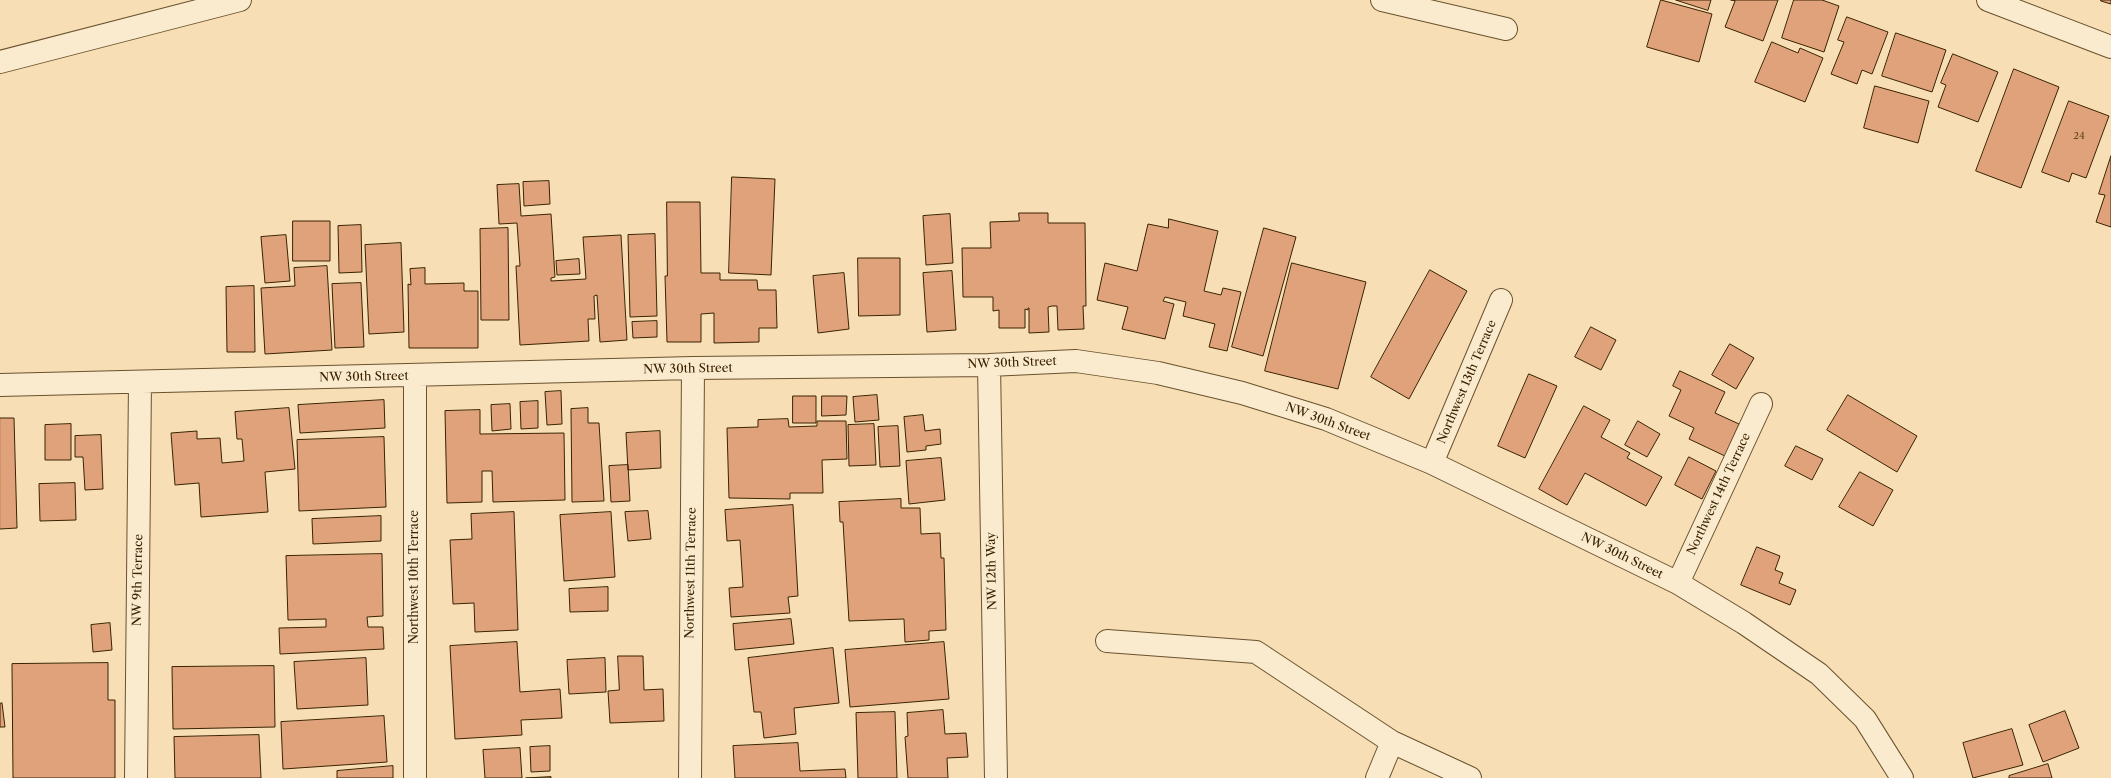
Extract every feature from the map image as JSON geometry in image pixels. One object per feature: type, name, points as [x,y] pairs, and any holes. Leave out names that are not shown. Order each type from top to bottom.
[{"type":"street","points":[[0,62],[240,0]]},
{"type":"street","points":[[1382,0],[1506,28]]},
{"type":"street","points":[[1988,0],[2111,47]]},
{"type":"street","name":"Northwest 13th Terrace","points":[[1432,463],[1501,300]]},
{"type":"street","name":"NW 30th Street","points":[[0,385],[693,368],[989,365],[1076,361],[1158,373],[1242,393],[1326,419],[1432,463],[1678,583],[1744,623],[1820,674],[1864,719],[1902,778]]},
{"type":"street","name":"NW 12th Way","points":[[989,365],[996,778]]},
{"type":"street","name":"Northwest 11th Terrace","points":[[690,778],[693,368]]},
{"type":"street","name":"Northwest 10th Terrace","points":[[415,375],[415,778]]},
{"type":"street","name":"NW 9th Terrace","points":[[136,778],[140,382]]},
{"type":"street","name":"Northwest 14th Terrace","points":[[1678,583],[1761,404]]},
{"type":"street","points":[[1107,641],[1256,652],[1392,742],[1470,778]]},
{"type":"street","points":[[1377,778],[1392,742]]},
{"type":"building","points":[[1661,0],[1712,14],[1699,62],[1647,47]]},
{"type":"building","points":[[1676,0],[1711,0],[1708,10]]},
{"type":"building","points":[[1731,0],[1778,0],[1763,41],[1725,27],[1735,1]]},
{"type":"building","points":[[1794,0],[1822,0],[1839,6],[1824,52],[1782,38]]},
{"type":"building","points":[[2111,0],[2111,4],[2101,1]]},
{"type":"building","points":[[1847,17],[1888,32],[1872,74],[1862,70],[1857,84],[1831,74],[1844,42],[1838,40]]},
{"type":"building","points":[[1896,33],[1946,50],[1932,92],[1882,76]]},
{"type":"building","points":[[1772,42],[1798,53],[1800,48],[1823,58],[1805,102],[1755,82]]},
{"type":"building","points":[[1953,54],[1998,72],[1978,122],[1938,107],[1946,85],[1941,83]]},
{"type":"building","points":[[2014,69],[2059,87],[2021,188],[1976,171]]},
{"type":"building","points":[[1875,86],[1929,101],[1918,143],[1864,128]]},
{"type":"building","points":[[2069,101],[2109,116],[2086,178],[2072,173],[2069,182],[2042,172]]},
{"type":"building","points":[[2111,156],[2111,227],[2096,222],[2105,195],[2099,194]]},
{"type":"building","points":[[732,177],[775,179],[771,275],[729,273]]},
{"type":"building","points":[[549,181],[550,204],[524,206],[523,182]]},
{"type":"building","points":[[519,184],[521,216],[551,214],[555,277],[551,278],[551,281],[586,279],[583,237],[621,235],[627,340],[600,342],[597,295],[594,296],[595,319],[588,319],[589,341],[520,345],[516,266],[520,266],[517,223],[499,224],[497,185]]},
{"type":"building","points":[[667,202],[700,202],[701,273],[720,273],[720,280],[757,280],[758,290],[776,290],[777,328],[759,328],[759,342],[714,343],[714,313],[701,314],[701,342],[667,342],[665,276],[667,276]]},
{"type":"building","points":[[1019,213],[1048,213],[1048,223],[1085,223],[1086,306],[1083,306],[1084,329],[1058,330],[1057,306],[1048,307],[1049,332],[1029,333],[1029,308],[1028,310],[1025,309],[1025,328],[999,328],[999,310],[993,311],[993,297],[963,297],[962,248],[991,248],[990,222],[1019,221]]},
{"type":"building","points":[[950,214],[953,263],[926,265],[923,216]]},
{"type":"building","points":[[1169,219],[1218,231],[1204,291],[1221,295],[1223,288],[1241,292],[1227,351],[1209,347],[1215,324],[1183,316],[1186,302],[1165,297],[1163,301],[1174,304],[1165,339],[1122,329],[1128,307],[1097,300],[1105,263],[1137,271],[1148,224],[1168,228]]},
{"type":"building","points":[[293,221],[330,221],[330,261],[293,261]]},
{"type":"building","points":[[361,225],[362,272],[339,273],[338,226]]},
{"type":"building","points":[[508,228],[509,320],[481,320],[480,229]]},
{"type":"building","points":[[1264,228],[1296,237],[1263,356],[1232,347]]},
{"type":"building","points":[[655,234],[657,316],[630,317],[628,235]]},
{"type":"building","points":[[286,235],[290,281],[265,283],[261,237]]},
{"type":"building","points":[[401,243],[404,332],[369,334],[365,245]]},
{"type":"building","points":[[858,258],[900,258],[900,315],[859,316]]},
{"type":"building","points":[[579,259],[580,274],[557,275],[556,261]]},
{"type":"building","points":[[1292,263],[1366,282],[1338,389],[1265,371]]},
{"type":"building","points":[[327,266],[332,350],[265,354],[261,288],[295,286],[294,268]]},
{"type":"building","points":[[425,268],[425,284],[464,283],[464,291],[478,291],[478,348],[409,348],[408,284],[411,285],[410,269]]},
{"type":"building","points":[[1430,270],[1467,291],[1409,399],[1371,377]]},
{"type":"building","points":[[952,271],[956,330],[927,332],[923,273]]},
{"type":"building","points":[[844,273],[849,329],[818,333],[813,276]]},
{"type":"building","points":[[361,283],[364,347],[335,348],[332,284]]},
{"type":"building","points":[[254,286],[255,352],[227,352],[226,287]]},
{"type":"building","points":[[657,321],[657,337],[633,338],[632,322]]},
{"type":"building","points":[[1591,327],[1616,340],[1601,370],[1575,357]]},
{"type":"building","points":[[1730,344],[1754,358],[1736,389],[1712,375]]},
{"type":"building","points":[[1680,371],[1725,392],[1715,413],[1739,424],[1725,456],[1689,439],[1694,428],[1669,416],[1681,390],[1673,386]]},
{"type":"building","points":[[1529,374],[1557,386],[1525,458],[1498,446]]},
{"type":"building","points":[[561,391],[562,424],[547,425],[545,392]]},
{"type":"building","points":[[877,395],[879,420],[855,422],[853,397]]},
{"type":"building","points":[[1848,395],[1917,436],[1897,472],[1827,430]]},
{"type":"building","points":[[793,396],[816,396],[816,423],[793,423]]},
{"type":"building","points":[[822,396],[847,396],[846,415],[822,416]]},
{"type":"building","points":[[384,400],[385,428],[300,433],[298,405]]},
{"type":"building","points":[[538,401],[538,428],[521,429],[520,402]]},
{"type":"building","points":[[510,404],[511,429],[492,431],[491,405]]},
{"type":"building","points":[[1584,406],[1610,420],[1601,437],[1630,453],[1627,458],[1662,477],[1646,506],[1585,473],[1567,505],[1539,489]]},
{"type":"building","points":[[289,408],[295,469],[265,472],[268,512],[201,517],[199,483],[175,485],[171,433],[197,431],[197,439],[220,438],[222,463],[244,461],[242,439],[237,439],[235,412]]},
{"type":"building","points":[[588,408],[588,423],[599,423],[604,501],[572,502],[571,409]]},
{"type":"building","points":[[480,410],[480,434],[564,433],[565,500],[493,502],[492,471],[482,471],[482,502],[447,503],[445,411]]},
{"type":"building","points":[[923,415],[925,431],[940,429],[941,444],[926,446],[926,450],[907,452],[904,417]]},
{"type":"building","points":[[0,418],[14,418],[17,528],[0,529]]},
{"type":"building","points":[[788,419],[789,427],[817,426],[817,421],[846,421],[847,459],[822,460],[823,493],[790,493],[790,499],[729,498],[727,428],[758,427],[758,420]]},
{"type":"building","points":[[1638,421],[1660,434],[1647,457],[1625,445]]},
{"type":"building","points":[[71,424],[71,460],[45,460],[45,425]]},
{"type":"building","points":[[874,424],[876,465],[849,466],[848,425]]},
{"type":"building","points":[[898,426],[900,466],[880,467],[878,427]]},
{"type":"building","points":[[660,431],[661,468],[628,470],[626,433]]},
{"type":"building","points":[[101,435],[103,489],[85,490],[83,457],[75,457],[75,436]]},
{"type":"building","points":[[384,437],[386,507],[299,511],[297,440]]},
{"type":"building","points":[[1796,446],[1823,459],[1812,480],[1785,466]]},
{"type":"building","points":[[1689,457],[1716,471],[1702,499],[1675,485]]},
{"type":"building","points":[[941,458],[945,500],[909,504],[906,461]]},
{"type":"building","points":[[628,465],[630,501],[611,502],[609,466]]},
{"type":"building","points":[[1860,472],[1893,490],[1873,526],[1839,507]]},
{"type":"building","points":[[75,483],[76,520],[40,521],[39,484]]},
{"type":"building","points":[[901,499],[901,508],[920,508],[921,534],[940,533],[941,558],[944,558],[946,630],[929,631],[929,640],[905,642],[904,619],[849,621],[843,522],[840,522],[839,502]]},
{"type":"building","points":[[793,505],[798,596],[788,597],[790,613],[731,617],[729,588],[743,587],[740,540],[727,541],[725,510]]},
{"type":"building","points":[[648,511],[651,539],[628,541],[625,512]]},
{"type":"building","points":[[514,512],[518,630],[475,632],[474,603],[453,604],[450,540],[472,539],[471,514]]},
{"type":"building","points":[[611,512],[615,577],[564,581],[560,515]]},
{"type":"building","points":[[381,516],[381,541],[313,544],[312,519]]},
{"type":"building","points":[[1757,547],[1780,556],[1775,570],[1783,573],[1779,583],[1796,590],[1790,605],[1741,585]]},
{"type":"building","points":[[382,554],[383,616],[367,617],[368,627],[383,627],[384,649],[280,654],[279,628],[326,627],[326,619],[288,620],[286,556]]},
{"type":"building","points":[[608,587],[608,611],[570,612],[569,589]]},
{"type":"building","points":[[791,619],[794,644],[735,650],[733,624]]},
{"type":"building","points":[[110,623],[112,650],[93,652],[91,625]]},
{"type":"building","points":[[517,642],[520,692],[560,689],[562,718],[521,720],[522,735],[455,739],[450,646]]},
{"type":"building","points":[[944,642],[949,699],[850,707],[845,650]]},
{"type":"building","points":[[833,648],[839,703],[794,708],[796,734],[764,738],[761,712],[754,712],[748,658]]},
{"type":"building","points":[[618,656],[643,656],[644,690],[663,689],[664,721],[610,723],[608,691],[619,690]]},
{"type":"building","points":[[366,658],[368,705],[297,709],[294,662]]},
{"type":"building","points":[[605,658],[606,692],[569,694],[567,660]]},
{"type":"building","points":[[108,663],[108,700],[115,700],[115,778],[13,778],[12,664]]},
{"type":"building","points":[[274,666],[275,727],[173,729],[172,667]]},
{"type":"building","points":[[2,703],[5,727],[0,727],[0,704]]},
{"type":"building","points":[[943,710],[945,734],[966,733],[968,757],[947,758],[948,778],[908,778],[905,737],[908,736],[907,713]]},
{"type":"building","points":[[2065,711],[2079,748],[2043,762],[2029,725]]},
{"type":"building","points":[[895,712],[897,778],[858,778],[856,713]]},
{"type":"building","points":[[384,716],[387,762],[283,769],[281,722]]},
{"type":"building","points":[[2012,729],[2023,765],[1973,778],[1963,743]]},
{"type":"building","points":[[259,735],[261,778],[175,778],[174,737]]},
{"type":"building","points":[[798,743],[800,771],[845,769],[846,778],[735,778],[733,746]]},
{"type":"building","points":[[550,746],[550,771],[531,772],[530,747]]},
{"type":"building","points":[[520,748],[522,778],[485,778],[483,750]]},
{"type":"building","points":[[2048,764],[2052,778],[2009,778],[2009,776]]},
{"type":"building","points":[[393,766],[393,778],[337,778],[337,771]]},
{"type":"building","points":[[551,777],[551,778],[526,778]]}]
